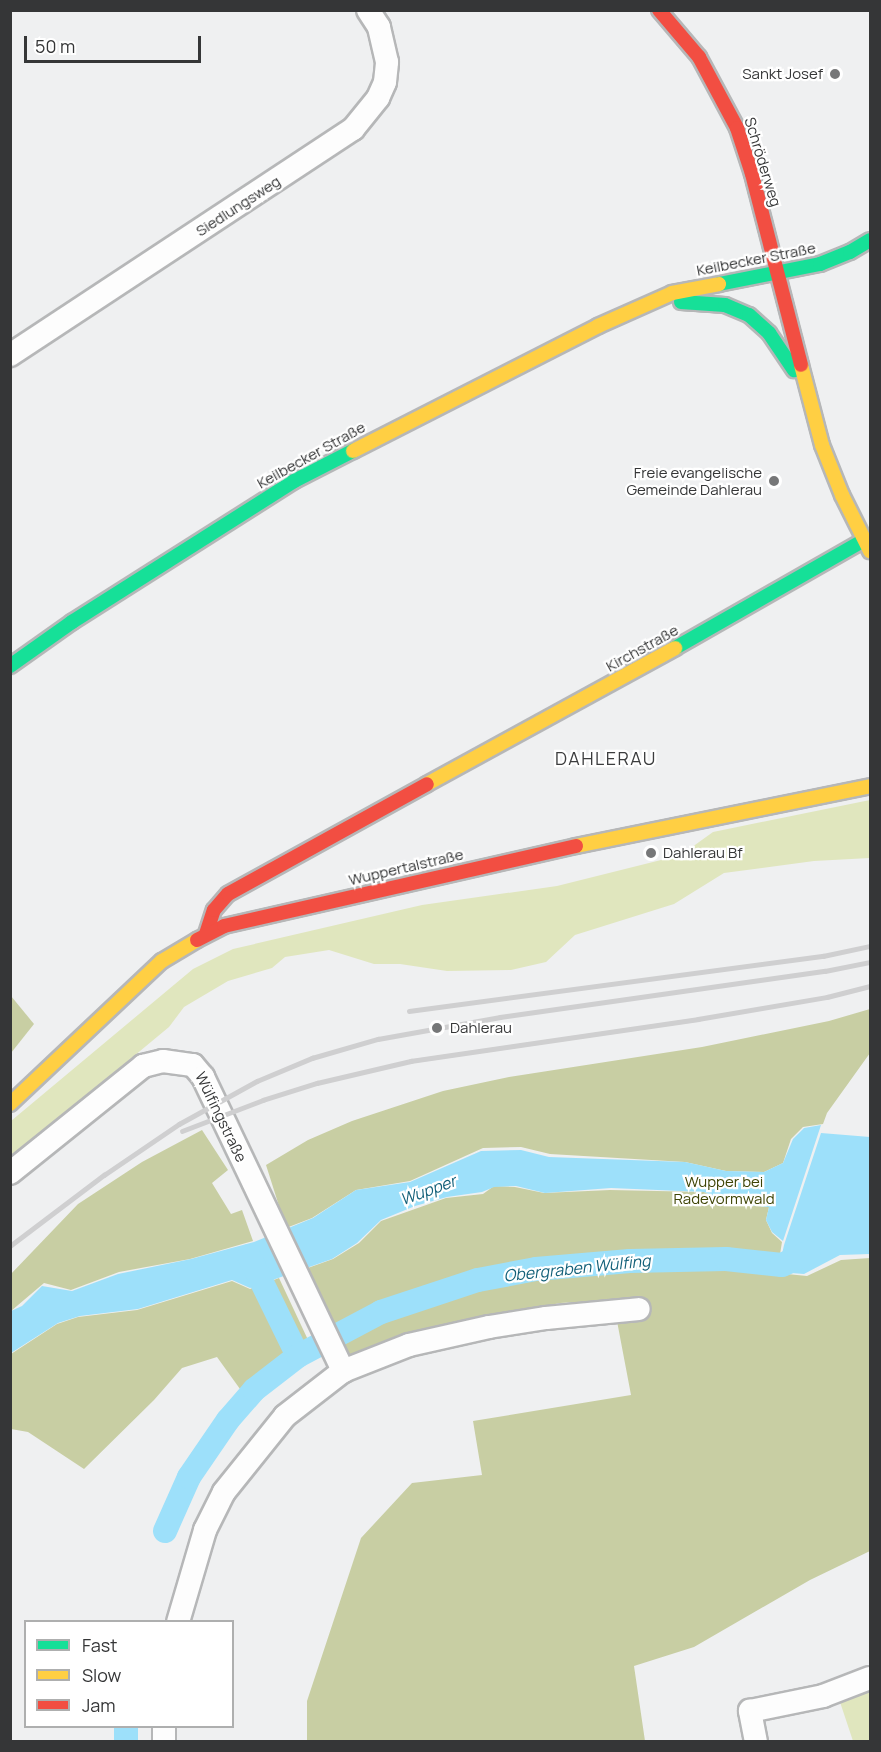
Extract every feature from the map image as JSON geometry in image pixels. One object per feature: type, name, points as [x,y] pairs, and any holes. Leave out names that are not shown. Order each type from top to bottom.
[{"type":"main road","name":"Schröderweg","points":[[659,10],[699,57],[729,109],[752,174],[777,273]]},
{"type":"main road","name":"Keilbecker Straße","points":[[10,666],[81,616],[294,481],[373,439],[645,304],[681,291],[820,264],[850,252],[870,240]]},
{"type":"main road","name":"Kirchstraße","points":[[206,933],[214,910],[228,894],[746,609],[867,546],[822,445],[777,273]]},
{"type":"main road","name":"Keilbecker Straße","points":[[645,304],[710,303],[725,305],[749,315],[778,345],[807,392]]},
{"type":"main road","name":"Wuppertalstraße","points":[[10,1104],[162,961],[206,933],[247,920],[654,829],[870,786]]},
{"type":"street","name":"Siedlungsweg","points":[[10,355],[353,129],[378,98],[385,82],[387,62],[379,27],[368,10]]},
{"type":"street","name":"Wülfingstraße","points":[[10,1173],[136,1070],[150,1063],[174,1061],[191,1064],[199,1070],[339,1365]]},
{"type":"street","points":[[179,1620],[205,1530],[224,1492],[285,1416],[339,1365],[409,1345],[489,1327],[546,1318],[639,1309]]},
{"type":"street","points":[[756,1742],[750,1711],[823,1696],[870,1678]]},
{"type":"green space","points":[[870,800],[870,858],[814,861],[724,873],[674,904],[575,935],[546,962],[511,970],[447,971],[400,964],[374,964],[329,950],[285,957],[272,968],[228,981],[184,1007],[169,1027],[11,1158],[11,1121],[193,969],[233,949],[422,905],[557,886],[681,855],[713,832]]},
{"type":"green space","points":[[11,996],[34,1024],[11,1053]]},
{"type":"green space","points":[[870,1009],[870,1053],[827,1113],[823,1124],[803,1127],[791,1139],[783,1163],[764,1172],[726,1171],[685,1162],[550,1154],[521,1147],[483,1148],[410,1181],[356,1190],[312,1218],[286,1228],[266,1165],[308,1140],[352,1121],[443,1091],[509,1077],[702,1047],[829,1021]]},
{"type":"green space","points":[[202,1130],[228,1170],[212,1183],[231,1214],[242,1210],[253,1241],[190,1259],[119,1272],[71,1290],[44,1283],[11,1311],[10,1275],[78,1204],[142,1162]]},
{"type":"green space","points":[[494,1186],[515,1187],[544,1193],[610,1190],[704,1192],[731,1204],[769,1207],[766,1220],[772,1233],[782,1242],[777,1273],[807,1276],[841,1260],[870,1258],[870,1551],[810,1580],[694,1647],[634,1666],[645,1741],[307,1741],[307,1701],[361,1538],[412,1483],[482,1475],[473,1421],[631,1395],[613,1300],[560,1303],[434,1329],[387,1340],[349,1358],[305,1269],[333,1259],[359,1243],[381,1221],[446,1198],[483,1194]]},
{"type":"green space","points":[[279,1278],[309,1342],[240,1389],[217,1357],[182,1368],[154,1400],[84,1469],[28,1432],[11,1429],[11,1354],[57,1324],[78,1317],[137,1310],[232,1281],[250,1289]]},
{"type":"green space","points":[[870,1680],[870,1741],[853,1741],[837,1693]]},
{"type":"water","name":"Wupper","points":[[821,1125],[783,1241],[772,1232],[766,1220],[769,1207],[731,1204],[704,1192],[611,1188],[545,1193],[516,1186],[494,1187],[482,1192],[447,1197],[415,1206],[381,1220],[357,1243],[332,1259],[250,1288],[232,1280],[138,1309],[80,1316],[58,1323],[11,1353],[11,1311],[22,1306],[42,1286],[72,1291],[118,1274],[191,1259],[254,1242],[313,1218],[356,1190],[410,1182],[481,1151],[521,1150],[549,1157],[685,1162],[726,1171],[764,1172],[783,1163],[793,1139],[804,1128]]},
{"type":"water","points":[[821,1133],[870,1137],[870,1254],[840,1255],[804,1274],[778,1272],[784,1245]]},
{"type":"waterway","name":"Obergraben Wülfing","points":[[165,1531],[189,1477],[228,1420],[254,1390],[298,1356],[381,1312],[478,1280],[536,1269],[630,1261],[726,1259],[782,1265],[808,1253]]},
{"type":"waterway","points":[[249,1256],[298,1356]]},
{"type":"waterway","name":"Obergraben Wülfing","points":[[126,1728],[126,1742]]},
{"type":"railway","points":[[409,1011],[823,956],[870,946]]},
{"type":"railway","points":[[10,1246],[104,1175],[179,1124],[257,1081],[312,1058],[378,1039],[500,1017],[825,971],[870,962]]},
{"type":"railway","points":[[182,1131],[263,1100],[317,1083],[411,1061],[698,1019],[827,997],[870,986]]},
{"type":"traffic: fast","points":[[719,284],[820,264],[850,252],[870,240]]},
{"type":"traffic: fast","points":[[681,302],[725,305],[749,315],[769,333],[794,370]]},
{"type":"traffic: fast","points":[[10,666],[72,622],[294,481],[353,451]]},
{"type":"traffic: fast","points":[[675,648],[864,540]]},
{"type":"traffic: slow","points":[[353,451],[598,326],[672,293],[719,284]]},
{"type":"traffic: slow","points":[[801,365],[822,445],[842,495],[870,551]]},
{"type":"traffic: slow","points":[[427,784],[675,648]]},
{"type":"traffic: slow","points":[[576,846],[870,786]]},
{"type":"traffic: slow","points":[[10,1104],[162,961],[197,940]]},
{"type":"traffic: jam","points":[[659,10],[699,57],[737,128],[752,174],[801,365]]},
{"type":"traffic: jam","points":[[206,934],[214,910],[228,894],[427,784]]},
{"type":"traffic: jam","points":[[197,940],[224,926],[576,846]]},
{"type":"place","name":"Sankt Josef","points":[[835,74]]},
{"type":"place","name":"Freie evangelische Gemeinde Dahlerau","points":[[774,481]]},
{"type":"place","name":"Dahlerau Bf","points":[[651,853]]},
{"type":"place","name":"Dahlerau","points":[[437,1028]]},
{"type":"district","name":"DAHLERAU","points":[[606,758]]},
{"type":"park label","name":"Wupper bei Radevormwald","points":[[724,1190]]}]
